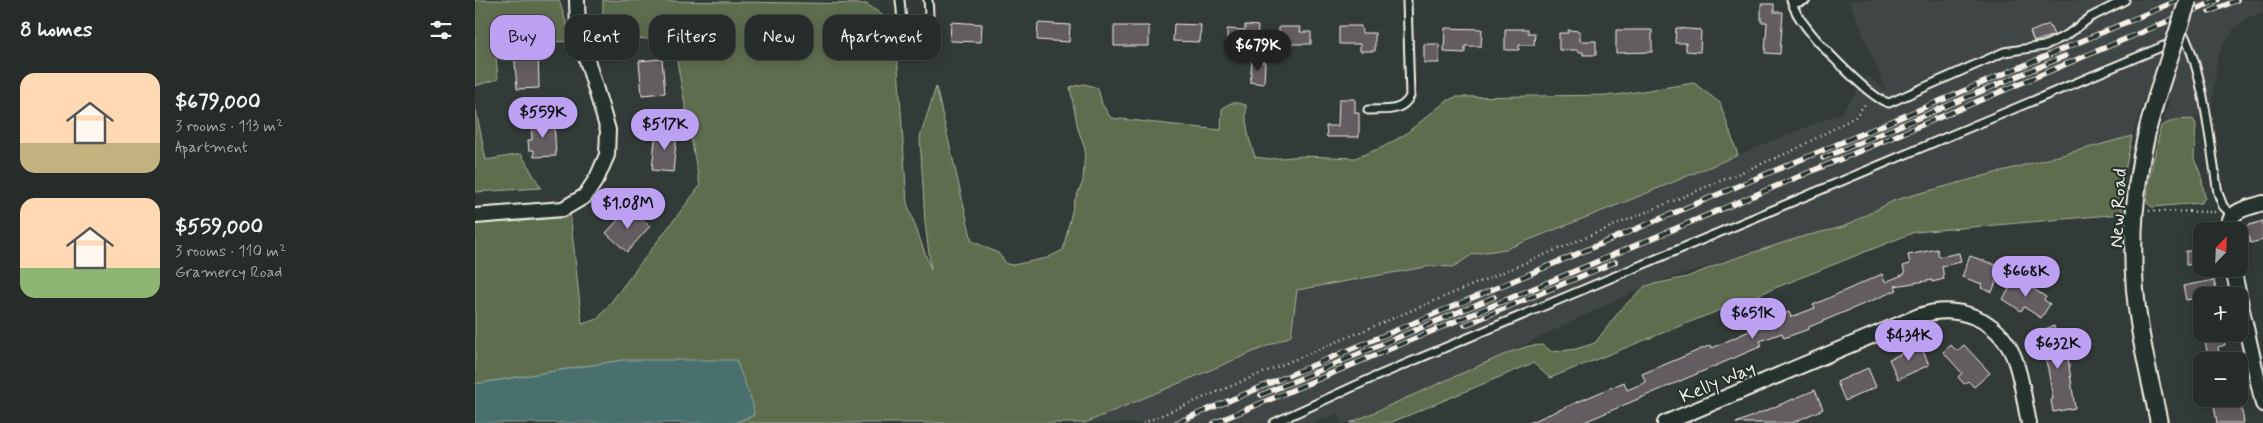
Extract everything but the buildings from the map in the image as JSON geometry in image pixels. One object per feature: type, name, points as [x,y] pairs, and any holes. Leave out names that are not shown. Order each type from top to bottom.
[{"type":"street","points":[[475,216],[563,209],[585,196],[597,178],[607,155],[609,130],[578,30],[577,0]]},
{"type":"street","name":"New Road","points":[[2159,423],[2140,328],[2134,248],[2137,180],[2147,130],[2188,0]]},
{"type":"street","points":[[2230,221],[2237,211],[2263,203]]},
{"type":"street","points":[[2235,278],[2260,374],[2263,404]]},
{"type":"street","name":"Kelly Way","points":[[1665,423],[1919,316],[1946,311],[1960,312],[1980,319],[1997,331],[2006,342],[2015,360],[2029,423]]},
{"type":"lane","points":[[900,0],[903,31],[911,35],[923,34],[927,27],[929,20],[928,0]]},
{"type":"lane","points":[[1368,110],[1399,109],[1407,104],[1410,96],[1407,0]]},
{"type":"lane","points":[[1806,0],[1792,2],[1800,19],[1815,38],[1871,94],[1889,103],[2004,52],[2044,46],[2067,35],[2091,17],[2125,0]]},
{"type":"lane","points":[[1274,423],[1370,379],[2185,37],[2192,51],[2198,75],[2218,193],[2230,221]]},
{"type":"path","points":[[1143,423],[1792,151],[1855,117],[1866,105],[1871,94]]},
{"type":"path","points":[[2166,211],[2210,211],[2230,221]]},
{"type":"shaded area","points":[[1849,0],[2263,0],[2263,13],[2249,17],[2233,30],[2218,54],[2211,116],[2175,120],[2161,126],[2170,101],[2146,93],[2132,136],[1895,200],[1843,227],[1801,237],[1645,286],[1489,362],[1350,423],[1340,423],[1339,413],[1313,423],[1085,423],[1291,336],[1297,290],[1431,266],[1453,267],[1473,254],[1506,249],[1841,113],[1868,76],[1886,91]]},
{"type":"green space","points":[[475,0],[559,0],[565,19],[565,41],[555,42],[555,15],[490,15],[490,60],[496,60],[498,79],[475,86]]},
{"type":"green space","points":[[603,0],[867,4],[882,15],[823,15],[823,60],[898,60],[907,203],[931,270],[925,222],[920,137],[936,87],[972,241],[998,253],[1007,264],[1013,265],[1047,258],[1063,250],[1074,202],[1083,181],[1085,149],[1078,129],[1070,87],[1084,84],[1098,88],[1102,104],[1111,118],[1221,130],[1222,109],[1233,103],[1246,105],[1249,138],[1255,157],[1270,159],[1303,156],[1355,158],[1383,147],[1404,135],[1445,102],[1455,97],[1616,95],[1694,83],[1720,103],[1738,155],[1506,249],[1473,254],[1453,267],[1431,266],[1297,290],[1291,336],[1085,423],[734,423],[754,415],[623,360],[475,384],[475,216],[570,212],[582,324],[598,319],[700,186],[677,60],[735,60],[735,15],[649,15],[649,39],[639,38],[639,15],[603,15]]},
{"type":"green space","points":[[475,105],[486,160],[521,154],[541,188],[475,192]]},
{"type":"green space","points":[[2193,119],[2196,124],[2194,159],[2201,175],[2205,198],[2201,203],[2152,207],[2147,203],[2148,184],[2161,126],[2175,120]]},
{"type":"green space","points":[[2132,136],[2124,176],[2122,214],[1915,232],[1550,378],[1533,363],[1390,423],[1350,423],[1510,352],[1529,346],[1543,345],[1552,352],[1576,349],[1595,343],[1621,309],[1645,286],[1687,277],[1727,261],[1801,237],[1843,227],[1895,200]]},
{"type":"water","points":[[623,360],[736,360],[753,404],[754,415],[734,423],[475,423],[475,384]]},
{"type":"railway","points":[[1176,423],[2179,0]]},
{"type":"railway","points":[[1214,423],[2218,0]]},
{"type":"railway","points":[[2209,12],[2237,0]]},
{"type":"railway","points":[[1823,158],[2065,56]]},
{"type":"railway","points":[[1465,325],[1615,262]]},
{"type":"railway","points":[[1261,395],[1494,297]]}]
